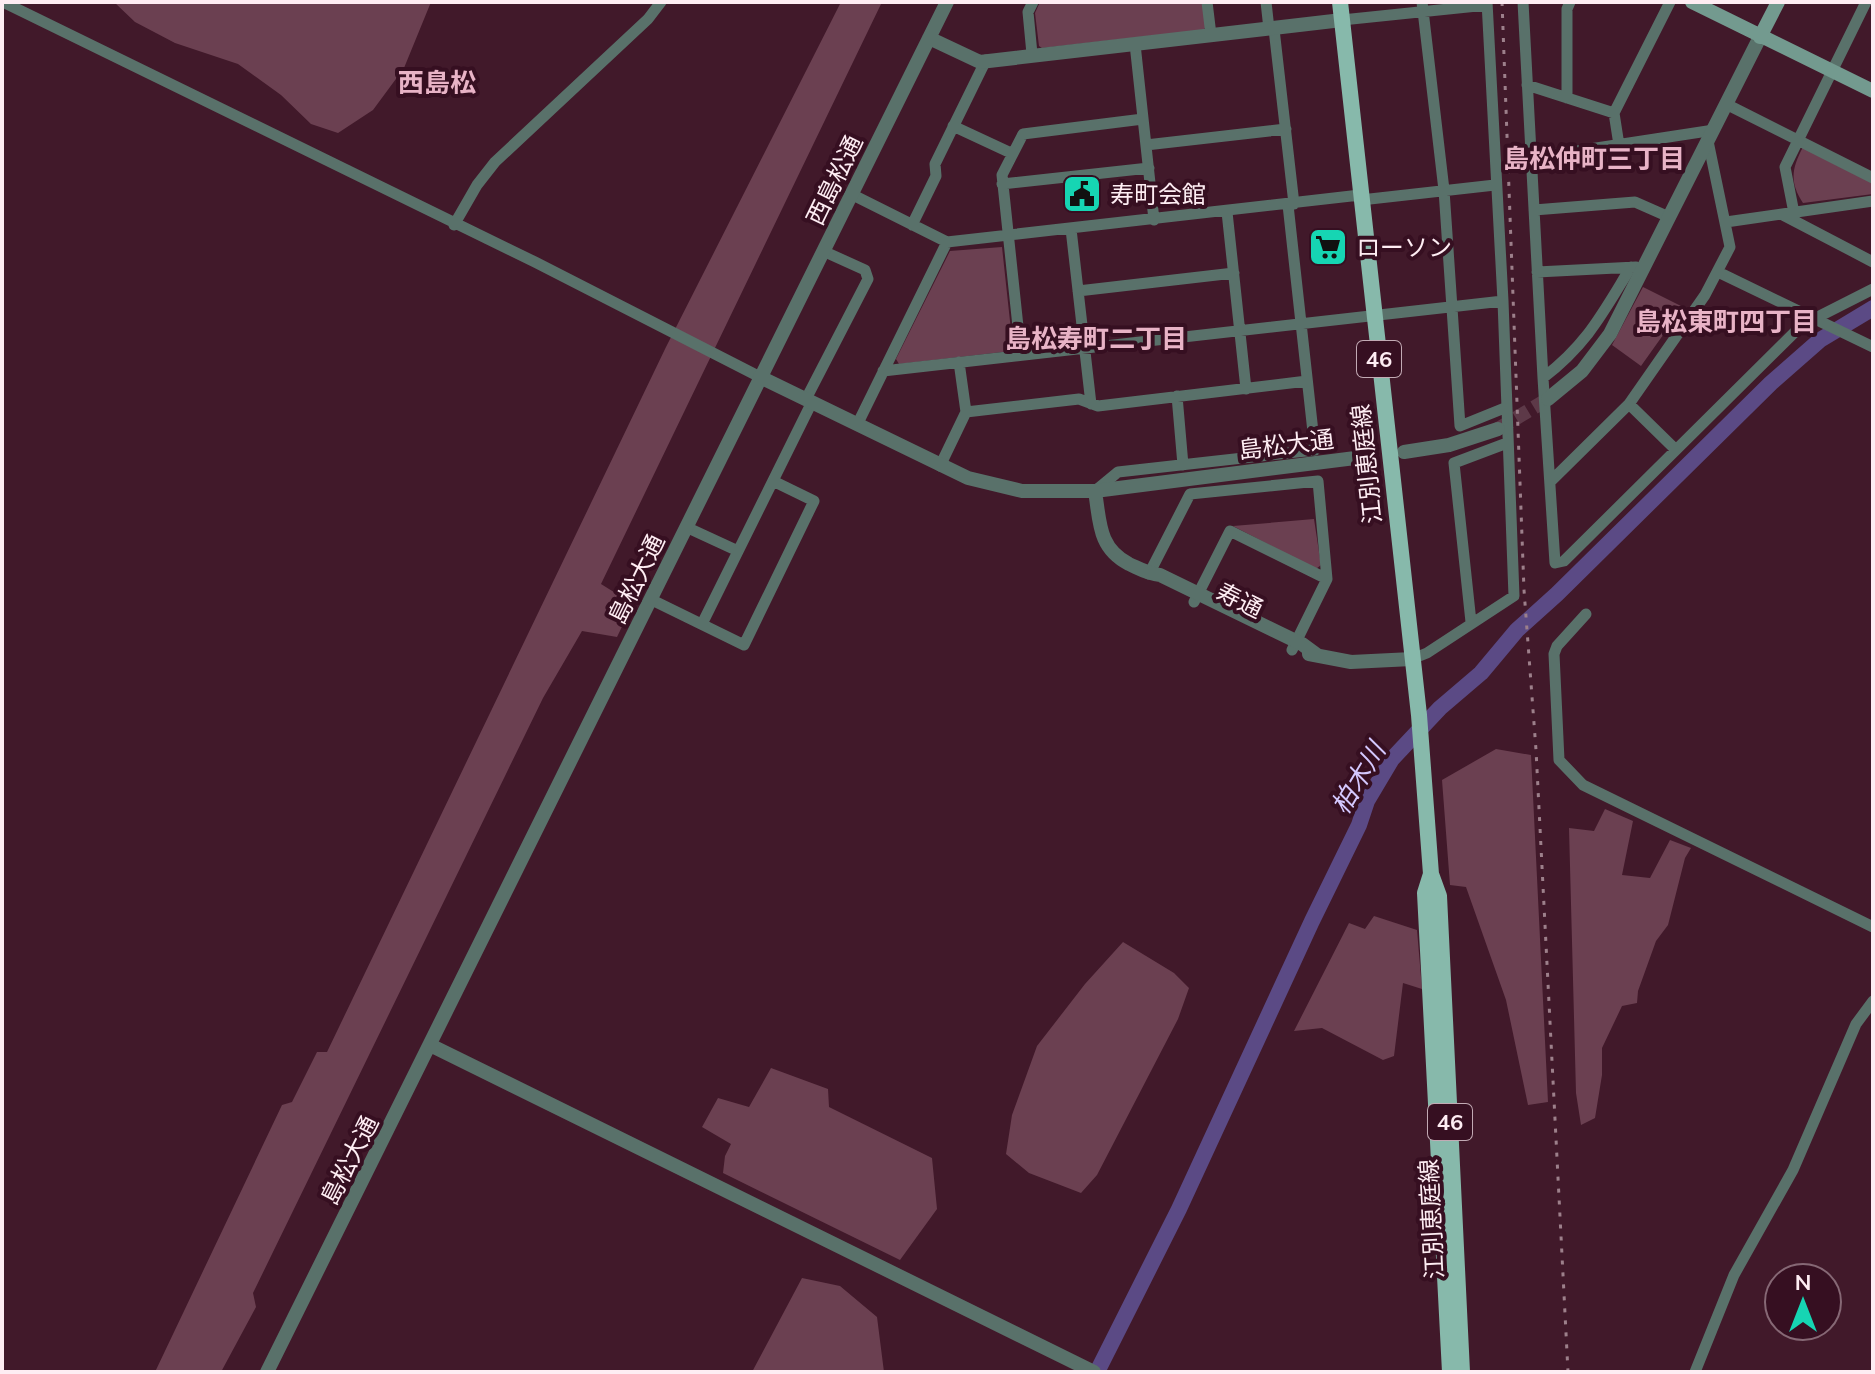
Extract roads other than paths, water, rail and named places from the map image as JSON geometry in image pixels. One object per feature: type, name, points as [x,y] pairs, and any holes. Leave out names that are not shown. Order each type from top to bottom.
[{"type":"main road","name":"江別恵庭線","points":[[1340,2],[1419,715],[1431,874],[1439,896],[1462,1372]]},
{"type":"main road","points":[[1692,2],[1873,91]]},
{"type":"main road","points":[[1760,37],[1778,2]]},
{"type":"main road","name":"江別恵庭線","points":[[1431,874],[1425,893],[1450,1372]]},
{"type":"street","points":[[3,2],[535,262],[760,377]]},
{"type":"street","points":[[454,225],[477,185],[495,162],[648,19],[661,2]]},
{"type":"street","name":"西島松通","points":[[760,377],[947,2]]},
{"type":"street","points":[[1032,54],[1028,12],[1033,2]]},
{"type":"street","points":[[1207,2],[1211,35]]},
{"type":"street","points":[[1095,491],[1118,472],[1315,450],[1300,324],[1286,129],[1266,2]]},
{"type":"street","points":[[1523,2],[1555,563],[1564,561],[1802,325],[1820,320],[1873,289]]},
{"type":"street","points":[[1553,2],[1568,5],[1567,98]]},
{"type":"street","points":[[1619,145],[1614,113],[1670,2]]},
{"type":"street","points":[[1788,214],[1785,167],[1866,2]]},
{"type":"street","points":[[929,38],[980,62],[1271,29],[1423,7],[1487,4],[1503,301],[1514,596],[1427,653],[1412,659]]},
{"type":"street","points":[[1423,7],[1444,190],[1460,426],[1507,407]]},
{"type":"street","points":[[1543,378],[1570,357],[1638,267],[1669,217],[1760,37]]},
{"type":"street","points":[[1135,44],[1154,220]]},
{"type":"street","points":[[912,225],[936,176],[935,164],[986,60]]},
{"type":"street","points":[[1527,85],[1614,113]]},
{"type":"street","points":[[1726,104],[1873,178]]},
{"type":"street","points":[[1021,355],[1002,184],[1002,175],[1011,153],[1023,134],[1143,119]]},
{"type":"street","points":[[953,126],[1011,153]]},
{"type":"street","points":[[1146,145],[1286,129]]},
{"type":"street","points":[[1531,158],[1711,135]]},
{"type":"street","points":[[1551,481],[1629,404],[1705,295],[1730,247],[1711,135]]},
{"type":"street","points":[[1002,184],[1149,168]]},
{"type":"street","points":[[851,194],[947,242],[1495,185]]},
{"type":"street","points":[[1726,222],[1873,201]]},
{"type":"street","points":[[1534,210],[1635,202],[1669,217]]},
{"type":"street","points":[[1227,212],[1246,389]]},
{"type":"street","points":[[1788,214],[1873,262]]},
{"type":"street","points":[[1071,229],[1091,404]]},
{"type":"street","points":[[857,425],[947,242]]},
{"type":"street","points":[[702,624],[868,279],[865,270],[823,251]]},
{"type":"street","points":[[1537,272],[1638,267]]},
{"type":"street","points":[[1548,399],[1595,357],[1610,334],[1638,267]]},
{"type":"street","points":[[1718,272],[1873,347]]},
{"type":"street","points":[[1078,291],[1234,273]]},
{"type":"street","points":[[883,371],[1503,301]]},
{"type":"street","points":[[940,466],[966,412],[959,362]]},
{"type":"street","name":"島松大通","points":[[267,1372],[760,377],[940,466],[984,484],[1022,491],[1095,491],[1371,456]]},
{"type":"street","points":[[966,412],[1079,399],[1098,406],[1307,381]]},
{"type":"street","points":[[1177,396],[1183,465]]},
{"type":"street","points":[[1629,404],[1676,450]]},
{"type":"street","points":[[1404,452],[1449,445],[1498,429]]},
{"type":"street","points":[[1471,622],[1454,463],[1507,443]]},
{"type":"street","points":[[650,599],[744,645],[814,501],[773,481]]},
{"type":"street","points":[[1149,574],[1190,494],[1318,481],[1327,579],[1294,646]]},
{"type":"street","name":"寿通","points":[[1095,491],[1100,525],[1109,551],[1149,574],[1155,583],[1196,598],[1317,655],[1351,662],[1412,659]]},
{"type":"street","points":[[686,527],[738,551]]},
{"type":"street","points":[[1196,598],[1230,531],[1327,579]]},
{"type":"street","points":[[1586,614],[1557,646],[1554,654],[1559,760],[1583,785],[1873,927]]},
{"type":"street","points":[[1695,1372],[1734,1275],[1793,1170],[1856,1024],[1873,1001]]},
{"type":"street","points":[[430,1045],[1094,1372]]},
{"type":"waterway","name":"柏木川","points":[[1097,1372],[1179,1209],[1359,825],[1367,801],[1392,759],[1440,708],[1481,673],[1517,630],[1771,383],[1820,340],[1873,308]]},
{"type":"tunnel","points":[[1498,429],[1548,399]]},
{"type":"railway","points":[[1502,2],[1524,590],[1536,750],[1568,1372]]},
{"type":"place","name":"寿町会館","points":[[1082,194]]},
{"type":"place","name":"ローソン","points":[[1328,247]]},
{"type":"district","name":"西島松","points":[[437,82]]},
{"type":"district","name":"島松仲町三丁目","points":[[1594,158]]},
{"type":"district","name":"島松東町四丁目","points":[[1726,321]]},
{"type":"district","name":"島松寿町二丁目","points":[[1096,338]]}]
